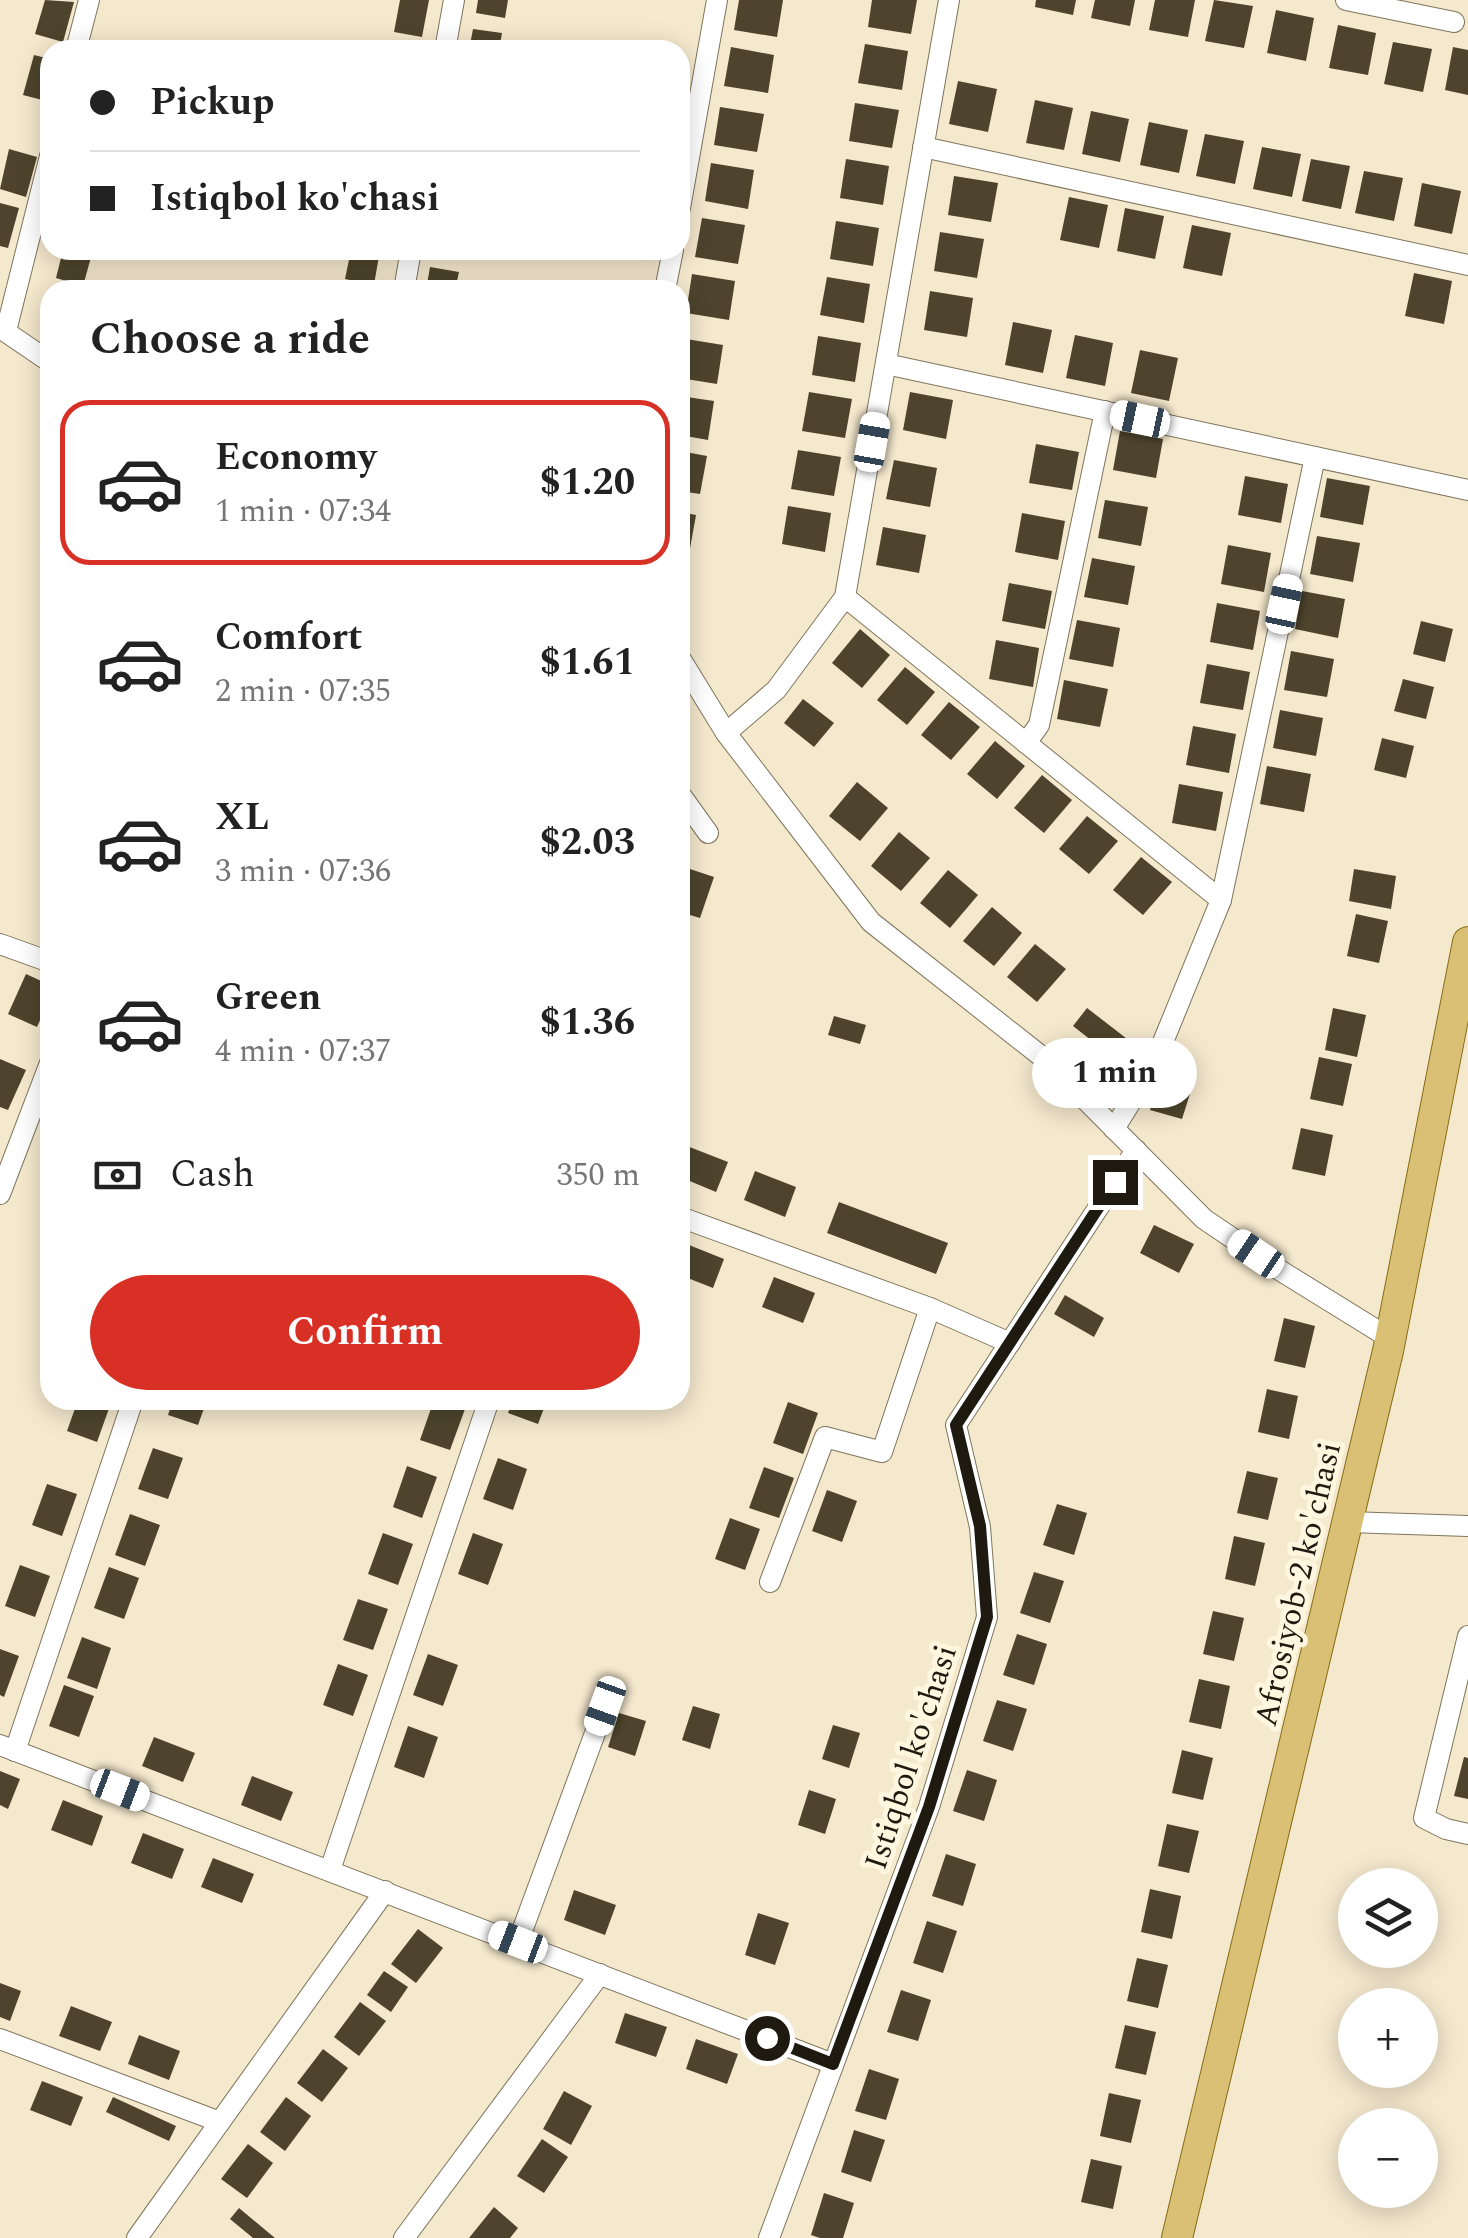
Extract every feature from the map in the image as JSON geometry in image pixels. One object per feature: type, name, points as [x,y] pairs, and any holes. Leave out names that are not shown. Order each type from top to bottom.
[{"type":"main road","name":"Afrosiyob-2 ko'chasi","points":[[1177,2238],[1391,1339],[1468,942]]},
{"type":"street","points":[[79,40],[89,0]]},
{"type":"street","points":[[447,40],[454,0]]},
{"type":"street","points":[[690,152],[717,0]]},
{"type":"street","points":[[726,733],[776,690],[845,597],[949,0]]},
{"type":"street","points":[[1346,0],[1454,22]]},
{"type":"street","points":[[923,148],[1468,265]]},
{"type":"street","points":[[40,193],[3,329],[40,355]]},
{"type":"street","points":[[886,364],[1468,490]]},
{"type":"street","points":[[1026,743],[1039,725],[1105,411]]},
{"type":"street","points":[[1114,1129],[1154,1064],[1220,900],[1315,457]]},
{"type":"street","points":[[845,597],[1220,900]]},
{"type":"street","points":[[690,674],[726,733],[871,922],[1046,1060],[1204,1219],[1391,1339]]},
{"type":"street","points":[[690,808],[708,833]]},
{"type":"street","points":[[0,944],[40,958]]},
{"type":"street","points":[[0,1194],[40,1089]]},
{"type":"street","name":"Istiqbol ko'chasi","points":[[769,2238],[929,1807],[987,1617],[980,1526],[956,1425],[1136,1150]]},
{"type":"street","points":[[690,1221],[930,1308],[1010,1343]]},
{"type":"street","points":[[770,1582],[825,1437],[882,1452],[930,1308]]},
{"type":"street","points":[[129,1410],[8,1748],[833,2064]]},
{"type":"street","points":[[330,1870],[486,1410]]},
{"type":"street","points":[[1348,1522],[1468,1526]]},
{"type":"street","points":[[1468,1636],[1424,1818],[1468,1834]]},
{"type":"street","points":[[518,1942],[605,1706]]},
{"type":"street","points":[[137,2238],[384,1891]]},
{"type":"street","points":[[404,2238],[600,1974]]},
{"type":"street","points":[[0,2038],[220,2122]]},
{"type":"building","points":[[45,0],[74,2],[64,40],[35,34]]},
{"type":"building","points":[[400,0],[429,0],[422,37],[394,32]]},
{"type":"building","points":[[478,0],[508,0],[505,18],[476,13]]},
{"type":"building","points":[[739,0],[783,0],[777,37],[734,30]]},
{"type":"building","points":[[872,0],[917,0],[911,34],[868,27]]},
{"type":"building","points":[[1036,0],[1076,0],[1073,15],[1035,7]]},
{"type":"building","points":[[1095,0],[1135,0],[1130,26],[1091,18]]},
{"type":"building","points":[[1155,0],[1195,0],[1188,37],[1149,30]]},
{"type":"building","points":[[1214,0],[1253,6],[1244,48],[1205,41]]},
{"type":"building","points":[[1276,10],[1314,18],[1306,61],[1267,53]]},
{"type":"building","points":[[1338,25],[1376,33],[1368,75],[1329,68]]},
{"type":"building","points":[[473,29],[502,33],[501,40],[471,40]]},
{"type":"building","points":[[1393,42],[1432,49],[1423,92],[1384,84]]},
{"type":"building","points":[[865,44],[908,51],[902,90],[858,83]]},
{"type":"building","points":[[731,47],[774,55],[768,93],[724,86]]},
{"type":"building","points":[[1453,47],[1468,50],[1468,95],[1445,90]]},
{"type":"building","points":[[34,55],[40,56],[40,99],[23,95]]},
{"type":"building","points":[[958,81],[997,89],[988,132],[949,124]]},
{"type":"building","points":[[1035,100],[1073,108],[1064,150],[1026,143]]},
{"type":"building","points":[[855,103],[899,110],[892,148],[849,141]]},
{"type":"building","points":[[720,107],[764,114],[757,152],[714,145]]},
{"type":"building","points":[[1091,111],[1129,119],[1120,162],[1082,154]]},
{"type":"building","points":[[1149,122],[1188,130],[1179,173],[1140,165]]},
{"type":"building","points":[[1205,134],[1244,141],[1235,184],[1196,176]]},
{"type":"building","points":[[1262,147],[1301,154],[1292,197],[1253,189]]},
{"type":"building","points":[[9,149],[37,157],[26,197],[0,189]]},
{"type":"building","points":[[846,159],[889,166],[883,205],[840,198]]},
{"type":"building","points":[[1311,159],[1350,166],[1341,209],[1302,201]]},
{"type":"building","points":[[711,163],[754,170],[748,209],[705,201]]},
{"type":"building","points":[[1364,171],[1403,178],[1394,221],[1355,213]]},
{"type":"building","points":[[954,176],[998,183],[991,222],[948,215]]},
{"type":"building","points":[[1422,183],[1461,191],[1452,234],[1414,226]]},
{"type":"building","points":[[1069,197],[1108,205],[1099,248],[1060,240]]},
{"type":"building","points":[[0,203],[19,208],[8,248],[0,246]]},
{"type":"building","points":[[1125,208],[1164,216],[1155,259],[1117,251]]},
{"type":"building","points":[[702,218],[745,225],[738,264],[695,257]]},
{"type":"building","points":[[836,221],[879,228],[873,266],[830,259]]},
{"type":"building","points":[[1192,225],[1231,233],[1222,276],[1183,268]]},
{"type":"building","points":[[940,232],[984,239],[977,278],[934,271]]},
{"type":"building","points":[[60,260],[90,260],[85,280],[56,278]]},
{"type":"building","points":[[349,260],[378,260],[375,280],[345,279]]},
{"type":"building","points":[[430,267],[459,272],[457,280],[428,280]]},
{"type":"building","points":[[1414,273],[1452,281],[1444,324],[1405,316]]},
{"type":"building","points":[[692,274],[735,281],[729,320],[690,314]]},
{"type":"building","points":[[827,277],[870,284],[864,323],[820,315]]},
{"type":"building","points":[[930,291],[973,298],[967,337],[924,330]]},
{"type":"building","points":[[1013,322],[1052,330],[1043,373],[1005,365]]},
{"type":"building","points":[[1075,335],[1113,343],[1105,386],[1066,378]]},
{"type":"building","points":[[818,336],[861,343],[855,382],[812,375]]},
{"type":"building","points":[[690,340],[723,345],[717,384],[690,380]]},
{"type":"building","points":[[1140,350],[1178,358],[1169,401],[1131,393]]},
{"type":"building","points":[[809,392],[852,399],[845,438],[802,431]]},
{"type":"building","points":[[910,392],[953,400],[946,439],[903,430]]},
{"type":"building","points":[[690,397],[714,401],[708,440],[690,437]]},
{"type":"building","points":[[1120,431],[1163,439],[1156,478],[1113,470]]},
{"type":"building","points":[[1036,444],[1079,452],[1072,490],[1029,483]]},
{"type":"building","points":[[798,450],[841,457],[834,496],[791,489]]},
{"type":"building","points":[[690,453],[707,456],[700,494],[690,492]]},
{"type":"building","points":[[894,460],[937,468],[930,507],[886,499]]},
{"type":"building","points":[[1245,476],[1288,484],[1281,523],[1238,515]]},
{"type":"building","points":[[1327,478],[1370,486],[1363,525],[1320,517]]},
{"type":"building","points":[[1105,500],[1148,507],[1141,546],[1098,538]]},
{"type":"building","points":[[788,506],[831,513],[825,552],[782,544]]},
{"type":"building","points":[[1022,513],[1065,521],[1058,560],[1015,552]]},
{"type":"building","points":[[690,514],[696,515],[690,548]]},
{"type":"building","points":[[883,527],[926,535],[919,573],[876,565]]},
{"type":"building","points":[[1317,536],[1360,543],[1353,582],[1310,574]]},
{"type":"building","points":[[1228,545],[1271,553],[1264,592],[1221,584]]},
{"type":"building","points":[[1092,558],[1135,566],[1128,605],[1084,597]]},
{"type":"building","points":[[1009,583],[1052,591],[1045,629],[1002,621]]},
{"type":"building","points":[[1302,591],[1345,599],[1338,638],[1295,629]]},
{"type":"building","points":[[1217,603],[1260,611],[1253,650],[1210,642]]},
{"type":"building","points":[[1077,620],[1120,628],[1113,667],[1069,659]]},
{"type":"building","points":[[1421,621],[1453,629],[1445,662],[1413,654]]},
{"type":"building","points":[[860,629],[890,655],[862,688],[832,663]]},
{"type":"building","points":[[996,640],[1039,648],[1033,687],[989,679]]},
{"type":"building","points":[[1291,651],[1334,659],[1327,697],[1284,690]]},
{"type":"building","points":[[1207,664],[1250,672],[1243,710],[1200,703]]},
{"type":"building","points":[[905,667],[935,692],[907,725],[877,700]]},
{"type":"building","points":[[1403,679],[1434,687],[1426,719],[1394,711]]},
{"type":"building","points":[[1064,680],[1108,689],[1100,727],[1057,719]]},
{"type":"building","points":[[803,699],[834,723],[814,747],[784,723]]},
{"type":"building","points":[[949,702],[980,727],[951,760],[921,735]]},
{"type":"building","points":[[1280,710],[1323,718],[1316,756],[1273,748]]},
{"type":"building","points":[[1193,726],[1236,734],[1229,773],[1186,765]]},
{"type":"building","points":[[1382,738],[1414,746],[1406,778],[1374,770]]},
{"type":"building","points":[[995,741],[1025,766],[997,799],[967,774]]},
{"type":"building","points":[[1267,766],[1311,774],[1304,812],[1260,804]]},
{"type":"building","points":[[1042,775],[1072,800],[1044,833],[1014,808]]},
{"type":"building","points":[[857,782],[888,808],[860,841],[829,816]]},
{"type":"building","points":[[1179,784],[1223,792],[1216,831],[1172,823]]},
{"type":"building","points":[[1087,816],[1118,841],[1089,874],[1059,849]]},
{"type":"building","points":[[899,832],[930,858],[901,891],[871,866]]},
{"type":"building","points":[[1141,857],[1172,882],[1143,915],[1113,890]]},
{"type":"building","points":[[690,869],[714,877],[700,918],[690,915]]},
{"type":"building","points":[[1354,869],[1396,876],[1391,909],[1349,901]]},
{"type":"building","points":[[948,870],[978,895],[950,928],[920,903]]},
{"type":"building","points":[[992,907],[1022,933],[994,966],[963,941]]},
{"type":"building","points":[[1356,914],[1388,921],[1379,963],[1347,956]]},
{"type":"building","points":[[1035,944],[1066,969],[1037,1002],[1007,977]]},
{"type":"building","points":[[26,974],[40,980],[37,1027],[8,1014]]},
{"type":"building","points":[[1087,1008],[1135,1045],[1120,1063],[1073,1026]]},
{"type":"building","points":[[1333,1008],[1366,1015],[1357,1057],[1325,1050]]},
{"type":"building","points":[[834,1016],[866,1025],[860,1044],[828,1035]]},
{"type":"building","points":[[1319,1057],[1352,1064],[1343,1106],[1310,1099]]},
{"type":"building","points":[[0,1059],[26,1070],[8,1110],[0,1107]]},
{"type":"building","points":[[1163,1069],[1195,1078],[1182,1119],[1150,1110]]},
{"type":"building","points":[[1301,1128],[1333,1135],[1325,1176],[1292,1169]]},
{"type":"building","points":[[690,1147],[728,1162],[716,1192],[690,1181]]},
{"type":"building","points":[[755,1171],[796,1187],[785,1217],[744,1200]]},
{"type":"building","points":[[839,1202],[948,1243],[936,1274],[827,1233]]},
{"type":"building","points":[[1154,1225],[1194,1244],[1179,1273],[1140,1253]]},
{"type":"building","points":[[690,1245],[724,1259],[713,1288],[690,1279]]},
{"type":"building","points":[[774,1277],[815,1293],[803,1323],[762,1307]]},
{"type":"building","points":[[1065,1295],[1104,1318],[1094,1337],[1054,1314]]},
{"type":"building","points":[[1284,1318],[1315,1326],[1305,1368],[1274,1361]]},
{"type":"building","points":[[1267,1389],[1298,1396],[1289,1439],[1258,1432]]},
{"type":"building","points":[[788,1402],[818,1413],[803,1454],[773,1443]]},
{"type":"building","points":[[74,1410],[108,1410],[97,1442],[67,1431]]},
{"type":"building","points":[[170,1410],[203,1410],[198,1425],[168,1415]]},
{"type":"building","points":[[430,1410],[465,1410],[450,1450],[420,1440]]},
{"type":"building","points":[[509,1410],[543,1410],[538,1424],[508,1413]]},
{"type":"building","points":[[153,1448],[183,1458],[168,1499],[138,1489]]},
{"type":"building","points":[[498,1458],[527,1469],[513,1510],[483,1499]]},
{"type":"building","points":[[407,1466],[437,1477],[422,1518],[393,1507]]},
{"type":"building","points":[[764,1467],[794,1478],[779,1518],[749,1508]]},
{"type":"building","points":[[1247,1471],[1278,1478],[1268,1520],[1237,1513]]},
{"type":"building","points":[[47,1484],[77,1494],[62,1536],[32,1525]]},
{"type":"building","points":[[827,1490],[857,1501],[842,1542],[812,1531]]},
{"type":"building","points":[[1057,1504],[1087,1513],[1074,1555],[1043,1545]]},
{"type":"building","points":[[130,1514],[160,1525],[145,1566],[115,1555]]},
{"type":"building","points":[[730,1518],[760,1529],[745,1570],[715,1559]]},
{"type":"building","points":[[383,1533],[413,1544],[398,1585],[368,1574]]},
{"type":"building","points":[[473,1533],[503,1544],[488,1585],[458,1574]]},
{"type":"building","points":[[1234,1536],[1265,1543],[1255,1586],[1225,1579]]},
{"type":"building","points":[[20,1565],[50,1576],[35,1617],[5,1606]]},
{"type":"building","points":[[109,1567],[139,1578],[124,1619],[94,1608]]},
{"type":"building","points":[[1034,1572],[1064,1581],[1050,1623],[1020,1613]]},
{"type":"building","points":[[358,1599],[388,1609],[373,1650],[343,1640]]},
{"type":"building","points":[[1213,1611],[1244,1618],[1234,1661],[1203,1654]]},
{"type":"building","points":[[1017,1634],[1047,1644],[1034,1685],[1003,1675]]},
{"type":"building","points":[[82,1637],[111,1648],[97,1689],[67,1678]]},
{"type":"building","points":[[0,1649],[19,1656],[4,1697],[0,1695]]},
{"type":"building","points":[[428,1654],[458,1665],[443,1706],[413,1695]]},
{"type":"building","points":[[338,1664],[368,1675],[353,1716],[323,1705]]},
{"type":"building","points":[[1199,1679],[1230,1686],[1221,1729],[1189,1722]]},
{"type":"building","points":[[64,1685],[94,1696],[79,1737],[49,1726]]},
{"type":"building","points":[[997,1700],[1027,1709],[1013,1751],[983,1741]]},
{"type":"building","points":[[693,1706],[720,1714],[710,1749],[682,1740]]},
{"type":"building","points":[[619,1713],[646,1721],[635,1756],[608,1747]]},
{"type":"building","points":[[833,1725],[860,1733],[849,1768],[822,1759]]},
{"type":"building","points":[[408,1726],[438,1737],[424,1778],[394,1767]]},
{"type":"building","points":[[154,1737],[195,1753],[183,1782],[142,1766]]},
{"type":"building","points":[[1182,1750],[1213,1758],[1203,1800],[1172,1793]]},
{"type":"building","points":[[1464,1757],[1468,1758],[1468,1799],[1454,1796]]},
{"type":"building","points":[[967,1770],[997,1780],[984,1821],[953,1811]]},
{"type":"building","points":[[0,1771],[20,1779],[8,1809],[0,1805]]},
{"type":"building","points":[[252,1776],[293,1792],[281,1821],[241,1805]]},
{"type":"building","points":[[809,1790],[836,1799],[825,1834],[798,1825]]},
{"type":"building","points":[[63,1800],[103,1816],[92,1846],[51,1830]]},
{"type":"building","points":[[1167,1824],[1199,1831],[1189,1873],[1158,1866]]},
{"type":"building","points":[[143,1833],[184,1849],[172,1879],[131,1863]]},
{"type":"building","points":[[946,1854],[976,1864],[963,1906],[932,1896]]},
{"type":"building","points":[[213,1858],[254,1874],[242,1903],[201,1887]]},
{"type":"building","points":[[1150,1889],[1181,1896],[1172,1939],[1141,1932]]},
{"type":"building","points":[[574,1890],[616,1905],[605,1935],[564,1920]]},
{"type":"building","points":[[758,1913],[789,1923],[775,1965],[745,1955]]},
{"type":"building","points":[[927,1921],[957,1931],[943,1973],[913,1963]]},
{"type":"building","points":[[418,1929],[443,1948],[416,1983],[391,1964]]},
{"type":"building","points":[[1137,1958],[1168,1965],[1158,2008],[1127,2001]]},
{"type":"building","points":[[384,1971],[408,1987],[391,2012],[367,1995]]},
{"type":"building","points":[[0,1983],[21,1991],[10,2021],[0,2017]]},
{"type":"building","points":[[901,1990],[931,2000],[918,2041],[887,2032]]},
{"type":"building","points":[[360,2002],[386,2021],[359,2056],[334,2037]]},
{"type":"building","points":[[71,2006],[112,2022],[100,2051],[59,2036]]},
{"type":"building","points":[[625,2013],[667,2027],[656,2057],[615,2043]]},
{"type":"building","points":[[1125,2025],[1156,2032],[1146,2075],[1115,2068]]},
{"type":"building","points":[[139,2035],[180,2051],[169,2080],[128,2064]]},
{"type":"building","points":[[696,2039],[738,2054],[727,2084],[686,2069]]},
{"type":"building","points":[[323,2049],[348,2068],[322,2102],[297,2083]]},
{"type":"building","points":[[869,2069],[899,2079],[886,2120],[855,2111]]},
{"type":"building","points":[[42,2081],[83,2097],[71,2126],[30,2110]]},
{"type":"building","points":[[564,2091],[592,2106],[571,2145],[543,2129]]},
{"type":"building","points":[[1109,2093],[1141,2100],[1131,2143],[1100,2136]]},
{"type":"building","points":[[113,2097],[176,2126],[169,2141],[106,2112]]},
{"type":"building","points":[[286,2097],[311,2116],[285,2151],[260,2132]]},
{"type":"building","points":[[854,2130],[885,2140],[871,2182],[841,2172]]},
{"type":"building","points":[[542,2139],[568,2157],[544,2193],[517,2176]]},
{"type":"building","points":[[248,2144],[273,2163],[247,2198],[221,2179]]},
{"type":"building","points":[[1091,2159],[1122,2166],[1113,2209],[1081,2202]]},
{"type":"building","points":[[824,2193],[854,2203],[843,2238],[811,2235]]},
{"type":"building","points":[[494,2207],[518,2228],[510,2238],[469,2238]]},
{"type":"building","points":[[239,2208],[275,2238],[253,2238],[230,2219]]},
{"type":"route","points":[[767,2038],[833,2064],[929,1807],[987,1617],[980,1526],[956,1425],[1115,1182]]}]
